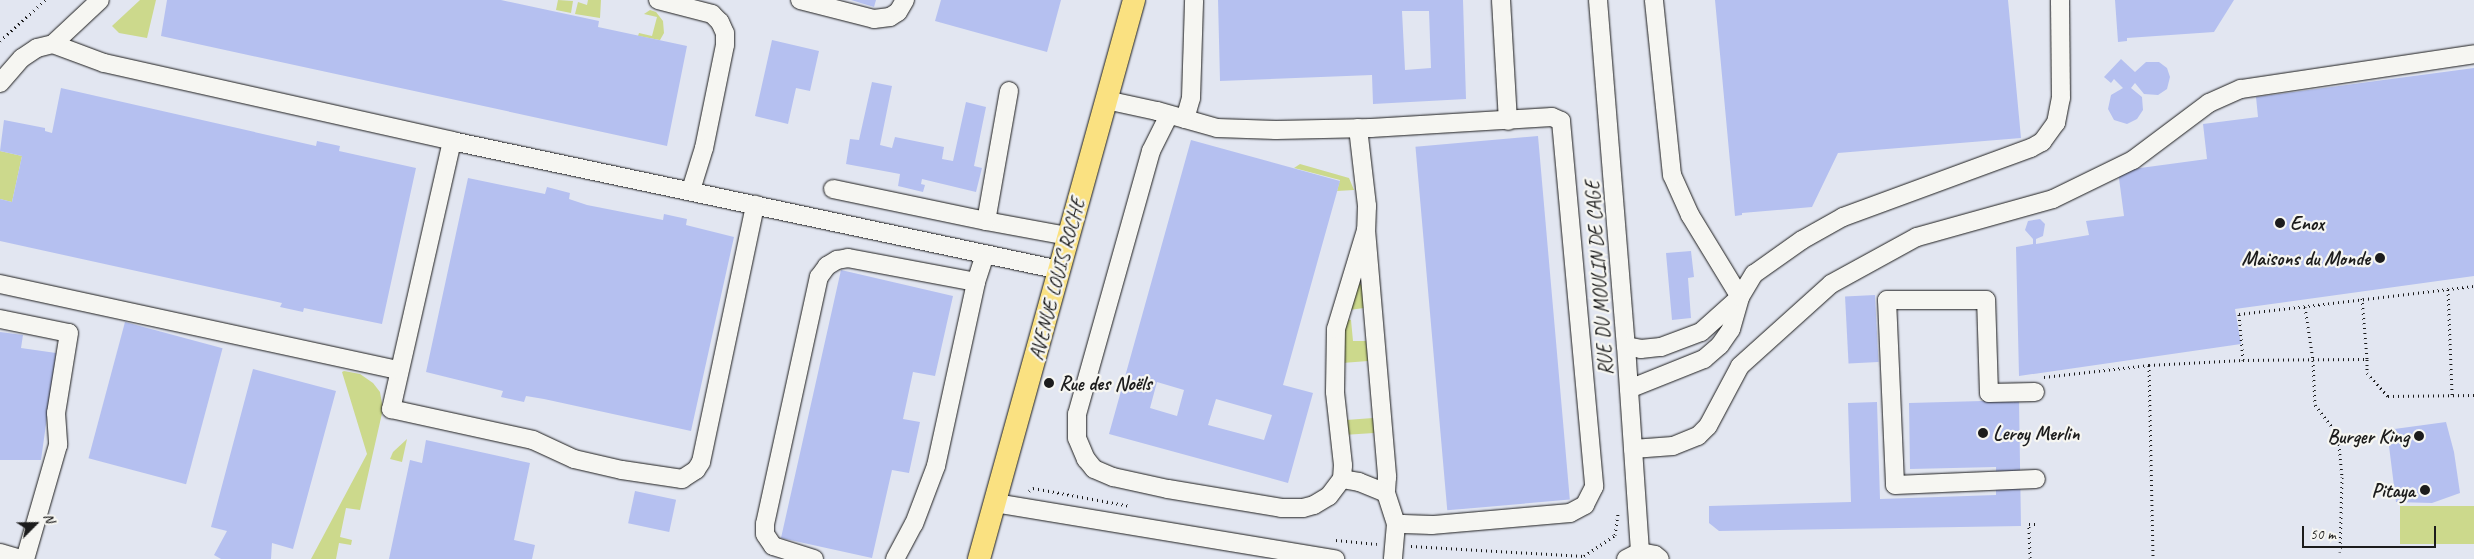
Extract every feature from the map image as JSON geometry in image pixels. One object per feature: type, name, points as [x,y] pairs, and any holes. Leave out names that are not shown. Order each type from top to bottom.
[{"type":"main road","name":"AVENUE LOUIS ROCHE","points":[[979,559],[1134,0]]},
{"type":"street","points":[[0,83],[22,58],[37,48],[53,44],[100,0]]},
{"type":"street","points":[[658,0],[712,14],[720,22],[725,32],[722,62],[692,190]]},
{"type":"street","points":[[800,0],[874,19],[890,17],[898,12],[905,0]]},
{"type":"street","points":[[1194,0],[1191,98],[1150,151],[1076,414],[1077,438],[1080,448],[1094,469],[1104,475],[1168,489],[1281,508],[1303,508],[1314,505],[1329,496],[1342,479],[1343,465],[1335,392],[1336,329],[1366,230]]},
{"type":"street","points":[[1501,0],[1508,121]]},
{"type":"street","name":"RUE DU MOULIN DE CAGE","points":[[1598,0],[1633,449],[1633,556]]},
{"type":"street","points":[[1654,0],[1672,175],[1690,214],[1740,297]]},
{"type":"street","points":[[1629,389],[1704,359],[1720,344],[1731,328],[1740,297],[1754,274],[1802,240],[1843,217],[2031,148],[2042,142],[2056,122],[2061,98],[2060,0]]},
{"type":"street","points":[[53,44],[104,63],[452,141],[692,190],[1060,270]]},
{"type":"street","points":[[1633,449],[1673,446],[1698,436],[1708,426],[1740,366],[1830,284],[1916,237],[2053,199],[2133,160],[2209,103],[2241,89],[2474,54]]},
{"type":"street","points":[[986,221],[1009,91]]},
{"type":"street","points":[[1106,100],[1217,128],[1276,130],[1358,128],[1508,121],[1552,117],[1561,121],[1594,487],[1585,505],[1570,513],[1432,525],[1396,524]]},
{"type":"street","points":[[1358,128],[1367,206],[1366,230],[1387,477],[1386,493],[1396,524],[1393,552]]},
{"type":"street","points":[[452,141],[391,409],[533,440],[574,459],[622,470],[674,478],[690,476],[701,462],[756,205]]},
{"type":"street","points":[[834,189],[1068,236]]},
{"type":"street","points":[[895,559],[914,524],[936,466],[976,282],[985,254]]},
{"type":"street","points":[[814,559],[773,546],[765,534],[765,524],[819,277],[827,266],[837,260],[848,258],[976,282]]},
{"type":"street","points":[[0,284],[399,370]]},
{"type":"street","points":[[1626,346],[1641,349],[1661,347],[1690,337],[1701,332],[1740,297]]},
{"type":"street","points":[[2036,392],[1989,393],[1986,300],[1887,300],[1895,485],[2021,478],[2036,480]]},
{"type":"street","points":[[0,319],[69,333],[56,413],[58,444],[23,559],[0,553]]},
{"type":"street","points":[[1342,479],[1359,482],[1386,493]]},
{"type":"street","points":[[995,503],[1335,559]]},
{"type":"street","points":[[1633,556],[1654,555],[1660,559]]},
{"type":"path","points":[[0,41],[45,0]]},
{"type":"path","points":[[2243,360],[2239,314],[2474,286]]},
{"type":"path","points":[[2448,288],[2452,395]]},
{"type":"path","points":[[2362,298],[2367,373],[2388,396],[2474,395]]},
{"type":"path","points":[[2306,307],[2313,360],[2315,405],[2338,434],[2342,477],[2340,552]]},
{"type":"path","points":[[2036,392],[2035,378],[2150,365],[2243,360],[2367,359]]},
{"type":"path","points":[[2150,365],[2153,556]]},
{"type":"path","points":[[1023,496],[1033,488],[1140,507]]},
{"type":"path","points":[[2030,558],[2029,524],[2036,524]]},
{"type":"path","points":[[1332,539],[1393,552],[1574,555],[1576,559]]},
{"type":"shaded area","points":[[0,0],[2474,0],[2474,559],[0,559]]},
{"type":"green space","points":[[140,0],[156,0],[147,38],[119,33],[112,26]]},
{"type":"green space","points":[[558,0],[573,1],[571,13],[556,10]]},
{"type":"green space","points":[[588,0],[601,0],[600,18],[575,14],[578,2],[587,5]]},
{"type":"green space","points":[[650,10],[656,12],[663,21],[664,33],[660,40],[638,36],[639,33],[652,36],[657,17],[644,14]]},
{"type":"green space","points":[[0,151],[22,156],[12,202],[0,199]]},
{"type":"green space","points":[[1300,164],[1349,178],[1354,190],[1337,191],[1340,180],[1294,168]]},
{"type":"green space","points":[[1358,283],[1362,285],[1364,308],[1349,310]]},
{"type":"green space","points":[[1347,319],[1351,320],[1353,341],[1366,341],[1368,361],[1342,363],[1343,333]]},
{"type":"green space","points":[[342,372],[360,374],[373,383],[380,392],[383,409],[360,510],[346,508],[340,537],[352,540],[351,545],[339,543],[336,559],[311,559],[367,454]]},
{"type":"green space","points":[[1373,418],[1374,433],[1347,435],[1346,420]]},
{"type":"green space","points":[[407,439],[402,462],[390,459],[393,452]]},
{"type":"green space","points":[[2400,506],[2474,506],[2474,544],[2400,544]]},
{"type":"building","points":[[167,0],[501,0],[599,21],[598,27],[687,46],[667,146],[161,36]]},
{"type":"building","points":[[851,0],[876,0],[874,7]]},
{"type":"building","points":[[941,0],[1061,0],[1047,52],[935,21]]},
{"type":"building","points":[[1218,0],[1463,0],[1466,99],[1373,104],[1372,75],[1220,81]],"holes":[[[1402,11],[1429,11],[1431,68],[1405,70]]]},
{"type":"building","points":[[1715,0],[2008,0],[2021,138],[1838,153],[1812,207],[1742,213],[1742,215],[1735,216]]},
{"type":"building","points":[[2115,0],[2234,0],[2214,32],[2127,38],[2127,41],[2118,42]]},
{"type":"building","points":[[772,40],[819,51],[810,91],[796,88],[788,124],[755,116]]},
{"type":"building","points":[[2121,59],[2135,72],[2146,62],[2159,62],[2167,68],[2170,77],[2167,89],[2158,95],[2144,94],[2135,83],[2131,88],[2142,97],[2143,110],[2137,119],[2127,124],[2114,120],[2108,109],[2111,95],[2123,88],[2114,79],[2111,83],[2104,77]]},
{"type":"building","name":"Enox","points":[[2474,68],[2474,276],[2235,309],[2241,344],[2019,376],[2016,247],[2033,244],[2033,239],[2025,230],[2028,221],[2040,219],[2045,224],[2043,236],[2036,239],[2036,244],[2089,235],[2086,221],[2124,216],[2118,171],[2207,159],[2203,124],[2258,117],[2256,97]]},
{"type":"building","points":[[872,82],[892,86],[880,145],[892,148],[895,137],[944,147],[942,159],[953,161],[966,102],[986,107],[974,166],[982,168],[976,192],[922,179],[921,184],[925,185],[923,192],[898,186],[900,174],[846,164],[850,139],[859,140]]},
{"type":"building","points":[[61,88],[316,146],[317,141],[340,146],[339,151],[416,168],[382,324],[304,308],[303,312],[280,307],[282,303],[0,241],[0,199],[12,202],[22,156],[0,151],[4,120],[45,128],[45,131],[52,133]]},
{"type":"building","points":[[1538,136],[1570,500],[1447,510],[1415,147]]},
{"type":"building","points":[[1191,140],[1340,181],[1283,385],[1313,393],[1288,483],[1109,434]],"holes":[[[1157,382],[1184,390],[1177,416],[1150,408]],[[1216,399],[1272,415],[1264,440],[1208,425]]]},
{"type":"building","points":[[468,178],[545,194],[547,187],[570,193],[569,199],[587,205],[663,220],[664,214],[687,219],[686,225],[734,237],[691,431],[544,399],[526,396],[524,402],[501,397],[503,391],[426,372]]},
{"type":"building","points":[[1691,251],[1694,277],[1688,278],[1691,318],[1672,320],[1666,253]]},
{"type":"building","points":[[841,270],[953,296],[935,376],[913,372],[903,419],[920,422],[909,473],[892,470],[872,558],[781,538]]},
{"type":"building","points":[[1875,295],[1879,362],[1849,363],[1845,297]]},
{"type":"building","points":[[125,322],[223,348],[186,484],[89,458]]},
{"type":"building","points":[[0,332],[23,335],[21,348],[56,353],[41,460],[0,460]]},
{"type":"building","points":[[253,369],[336,391],[293,549],[272,543],[271,559],[221,559],[214,555],[227,531],[211,527]]},
{"type":"building","points":[[2019,400],[2021,526],[1719,531],[1709,523],[1709,506],[1851,502],[1848,403],[1877,402],[1880,499],[1996,495],[1996,467],[1910,469],[1909,403]]},
{"type":"building","points":[[2446,422],[2454,452],[2460,493],[2432,503],[2396,502],[2387,430]]},
{"type":"building","points":[[426,440],[530,463],[514,540],[535,545],[532,559],[389,559],[410,460],[422,463]]},
{"type":"building","points":[[635,491],[676,500],[669,532],[628,523]]},
{"type":"place","name":"Enox","points":[[2280,223]]},
{"type":"place","name":"Maisons du Monde","points":[[2380,258]]},
{"type":"place","name":"Rue des Noëls","points":[[1049,383]]},
{"type":"place","name":"Leroy Merlin","points":[[1983,433]]},
{"type":"place","name":"Burger King","points":[[2419,436]]},
{"type":"place","name":"Pitaya","points":[[2425,490]]}]
